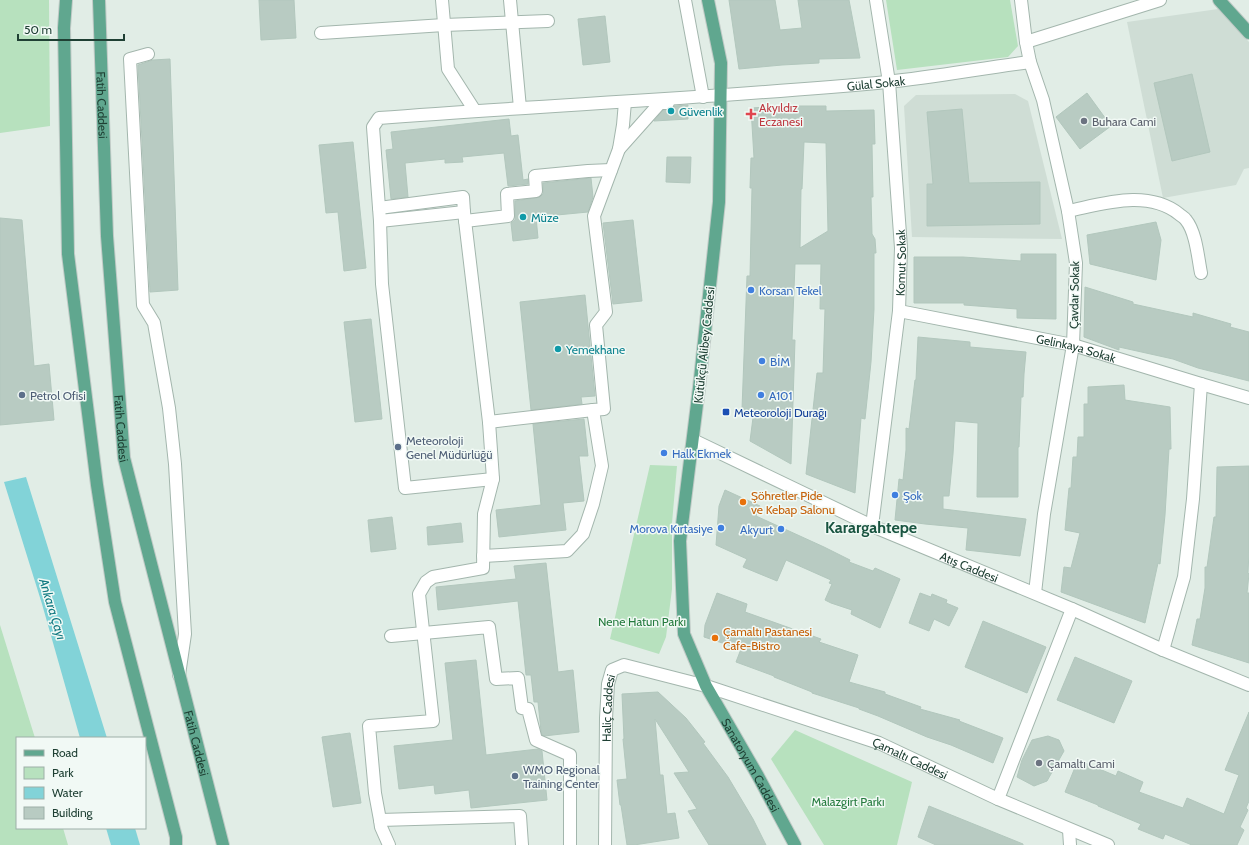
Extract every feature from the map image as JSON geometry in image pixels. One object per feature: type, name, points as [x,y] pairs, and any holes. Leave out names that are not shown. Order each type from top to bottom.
[{"type":"main road","points":[[66,0],[64,28],[68,254],[97,485],[115,602],[174,829],[176,845]]},
{"type":"main road","name":"Fatih Caddesi","points":[[100,0],[106,236],[124,458],[222,845]]},
{"type":"main road","name":"Kütükçü Alibey Caddesi","points":[[706,686],[684,634],[680,541],[699,388],[719,202],[721,63],[708,0]]},
{"type":"main road","points":[[1219,0],[1249,33]]},
{"type":"main road","name":"Sanatoryum Caddesi","points":[[706,686],[758,776],[795,845]]},
{"type":"street","points":[[442,0],[448,68],[474,111]]},
{"type":"street","points":[[510,0],[520,108]]},
{"type":"street","points":[[685,0],[703,97]]},
{"type":"street","name":"Komut Sokak","points":[[872,526],[900,311],[901,248],[889,82],[876,0]]},
{"type":"street","name":"Çavdar Sokak","points":[[1020,0],[1030,62],[1043,100],[1068,212],[1076,263],[1073,345],[1044,514],[1035,593]]},
{"type":"street","points":[[1116,14],[1130,0]]},
{"type":"street","points":[[1026,42],[1160,0]]},
{"type":"street","points":[[321,34],[444,25],[548,21]]},
{"type":"street","points":[[148,54],[130,59],[143,305],[154,323],[170,408],[175,464],[184,634],[179,676]]},
{"type":"street","name":"Gülal Sokak","points":[[379,208],[373,127],[379,118],[720,96],[889,82],[1030,62]]},
{"type":"street","points":[[489,422],[604,409],[596,325],[606,312],[594,216],[619,148],[625,102]]},
{"type":"street","points":[[619,148],[660,103],[684,102]]},
{"type":"street","points":[[380,221],[464,216],[508,216],[507,194],[536,191],[535,176],[611,170]]},
{"type":"street","points":[[389,845],[381,827],[369,726],[433,721],[419,594],[426,582],[433,577],[483,568],[484,514],[493,479],[489,422],[463,197],[379,208],[382,284],[405,488],[493,479]]},
{"type":"street","points":[[1068,212],[1112,202],[1143,200],[1160,203],[1174,210],[1186,220],[1194,236],[1201,273]]},
{"type":"street","name":"Gelinkaya Sokak","points":[[900,311],[1073,345],[1249,398]]},
{"type":"street","points":[[1163,650],[1184,577],[1193,499],[1200,384]]},
{"type":"street","points":[[483,556],[567,551],[583,534],[593,504],[602,466],[592,410]]},
{"type":"street","name":"Atış Caddesi","points":[[692,440],[872,526],[1035,593],[1163,650],[1249,685]]},
{"type":"street","points":[[998,799],[1072,609]]},
{"type":"street","points":[[390,636],[489,627],[496,679],[518,678],[522,708],[528,708],[536,740],[570,755],[570,845]]},
{"type":"street","name":"Haliç Caddesi","points":[[605,845],[606,718],[608,684],[612,670],[624,665],[706,686]]},
{"type":"street","name":"Çamaltı Caddesi","points":[[706,686],[879,744],[998,799],[1069,830],[1108,845]]},
{"type":"street","points":[[380,820],[520,816],[522,845]]},
{"type":"street","points":[[1069,830],[1070,845]]},
{"type":"shaded area","points":[[1218,9],[1249,42],[1249,168],[1244,169],[1236,185],[1163,198],[1127,22]]},
{"type":"shaded area","points":[[1015,94],[1028,101],[1062,239],[912,237],[904,106],[916,95]]},
{"type":"green space","points":[[0,0],[49,0],[50,126],[0,133]]},
{"type":"green space","points":[[886,0],[1010,0],[1018,46],[1008,57],[897,70]]},
{"type":"green space","name":"Nene Hatun Parkı","points":[[650,465],[677,466],[672,523],[672,589],[666,637],[659,654],[610,639]]},
{"type":"green space","points":[[0,625],[35,737],[16,737],[16,829],[63,829],[68,845],[0,845]]},
{"type":"green space","name":"Malazgirt Parkı","points":[[795,730],[912,782],[897,845],[824,845],[771,759]]},
{"type":"water","name":"Ankara Çayı","points":[[26,477],[107,737],[80,737],[42,604],[4,482]]},
{"type":"water","points":[[106,829],[135,829],[140,845],[111,845]]},
{"type":"building","points":[[259,0],[294,0],[296,38],[261,40]]},
{"type":"building","points":[[729,0],[775,0],[780,30],[802,28],[798,0],[849,0],[860,58],[819,59],[819,63],[739,69]]},
{"type":"building","points":[[605,16],[610,62],[583,65],[578,19]]},
{"type":"building","points":[[170,59],[178,290],[150,292],[138,65],[153,60]]},
{"type":"building","points":[[1192,74],[1210,152],[1172,161],[1154,83]]},
{"type":"building","name":"Buhara Cami","points":[[1087,93],[1111,126],[1080,149],[1056,117]]},
{"type":"building","points":[[688,105],[688,119],[654,121],[663,110],[671,110],[675,106]]},
{"type":"building","points":[[826,106],[826,111],[874,110],[875,144],[872,144],[873,197],[871,197],[872,234],[875,239],[876,253],[874,253],[874,309],[871,362],[865,419],[861,418],[855,493],[806,474],[817,373],[823,373],[825,309],[820,309],[821,264],[795,264],[792,340],[795,340],[791,464],[750,441],[754,410],[742,409],[747,276],[750,276],[752,188],[750,188],[751,158],[754,158],[751,108]],"holes":[[[804,142],[826,143],[828,231],[800,248],[801,189]]]},
{"type":"building","points":[[962,109],[969,183],[1040,182],[1040,224],[927,226],[927,184],[933,184],[927,112]]},
{"type":"building","points":[[509,119],[511,136],[518,135],[523,180],[528,179],[528,184],[508,186],[504,153],[462,157],[463,162],[445,163],[445,159],[405,163],[408,197],[391,199],[386,150],[393,149],[391,132]]},
{"type":"building","points":[[353,142],[366,268],[344,271],[338,212],[326,213],[319,145]]},
{"type":"building","points":[[667,157],[691,157],[690,183],[666,182]]},
{"type":"building","points":[[591,178],[593,197],[588,212],[536,217],[538,238],[513,241],[511,223],[515,220],[515,201],[540,197],[543,194],[543,183]]},
{"type":"building","points":[[0,218],[22,220],[34,366],[49,364],[54,420],[0,425]]},
{"type":"building","points":[[633,220],[642,301],[613,304],[603,223]]},
{"type":"building","points":[[1156,222],[1161,240],[1156,280],[1090,264],[1087,235]]},
{"type":"building","points":[[1021,254],[1056,254],[1056,319],[1017,318],[1017,309],[964,305],[964,303],[914,303],[914,257],[963,257],[1021,261]]},
{"type":"building","points":[[1085,287],[1133,302],[1133,304],[1193,317],[1193,313],[1231,324],[1230,327],[1249,332],[1249,381],[1198,368],[1173,359],[1119,347],[1119,350],[1084,337]]},
{"type":"building","name":"Yemekhane","points":[[585,295],[595,396],[581,397],[582,404],[531,410],[520,302]]},
{"type":"building","points":[[371,319],[382,419],[355,422],[344,322]]},
{"type":"building","points":[[918,337],[970,342],[970,347],[1026,352],[1023,397],[1021,397],[1018,447],[1018,497],[977,497],[978,423],[955,421],[949,496],[943,496],[943,509],[1026,519],[1020,556],[966,550],[968,528],[895,520],[899,479],[903,480],[906,450],[906,428],[909,429],[916,380]]},
{"type":"building","points":[[1124,385],[1125,400],[1170,407],[1171,449],[1169,449],[1160,564],[1158,563],[1145,623],[1061,592],[1064,567],[1071,568],[1080,533],[1065,530],[1069,488],[1071,488],[1073,457],[1077,457],[1078,437],[1084,437],[1084,404],[1088,404],[1088,387]]},
{"type":"building","points":[[584,419],[588,456],[579,456],[584,501],[563,503],[566,530],[499,537],[496,510],[541,505],[533,424]]},
{"type":"building","points":[[1249,466],[1249,574],[1247,593],[1249,593],[1249,663],[1192,645],[1197,619],[1200,619],[1205,588],[1205,567],[1207,567],[1214,517],[1216,517],[1217,467]]},
{"type":"building","points":[[725,490],[760,506],[756,516],[824,547],[850,560],[849,562],[873,571],[875,568],[900,579],[880,628],[851,614],[852,610],[825,600],[832,584],[829,583],[831,580],[786,560],[777,581],[743,567],[747,559],[716,545],[719,506]]},
{"type":"building","points":[[392,517],[396,549],[371,552],[368,520]]},
{"type":"building","points":[[461,523],[463,542],[428,545],[427,527]]},
{"type":"building","points":[[546,563],[558,672],[573,670],[579,732],[544,736],[542,735],[541,731],[538,702],[534,702],[531,675],[526,675],[518,601],[438,610],[436,587],[516,579],[514,566]]},
{"type":"building","points":[[717,593],[747,604],[745,612],[821,639],[819,642],[858,655],[849,682],[885,692],[885,694],[921,707],[920,709],[960,720],[959,721],[1003,738],[993,763],[859,708],[812,693],[774,676],[736,662],[741,649],[704,637],[705,625]]},
{"type":"building","points":[[920,593],[931,597],[932,594],[947,600],[946,603],[958,608],[949,626],[934,619],[929,631],[909,623]]},
{"type":"building","points":[[983,621],[1046,647],[1027,693],[965,667]]},
{"type":"building","points":[[1075,657],[1132,681],[1114,723],[1057,700]]},
{"type":"building","points":[[476,660],[486,755],[538,749],[542,751],[547,800],[471,808],[469,790],[435,794],[434,785],[399,789],[394,746],[453,740],[445,663]]},
{"type":"building","points":[[658,692],[686,718],[705,742],[703,743],[728,777],[753,819],[766,845],[709,845],[688,811],[697,809],[674,773],[689,772],[655,719],[660,775],[663,775],[667,814],[675,813],[679,838],[627,845],[617,780],[627,779],[623,739],[622,694]]},
{"type":"building","points":[[1249,712],[1249,801],[1246,808],[1248,810],[1240,827],[1244,830],[1237,845],[1192,845],[1165,834],[1163,839],[1138,829],[1141,824],[1065,792],[1078,760],[1116,776],[1118,771],[1143,782],[1139,792],[1183,808],[1187,798],[1224,814],[1239,775],[1225,770]]},
{"type":"building","points":[[350,733],[361,803],[333,807],[322,737]]},
{"type":"building","name":"Çamaltı Cami","points":[[1048,736],[1059,740],[1064,751],[1047,781],[1034,786],[1017,777],[1022,760],[1032,740]]},
{"type":"building","points":[[929,806],[1023,845],[936,845],[918,837]]},
{"type":"place","name":"Güvenlik","points":[[671,111]]},
{"type":"place","name":"Akyıldız Eczanesi","points":[[751,114]]},
{"type":"place","name":"Buhara Cami","points":[[1084,121]]},
{"type":"place","name":"Müze","points":[[523,217]]},
{"type":"place","name":"Korsan Tekel","points":[[751,290]]},
{"type":"place","name":"Yemekhane","points":[[558,349]]},
{"type":"place","name":"BİM","points":[[762,361]]},
{"type":"place","name":"Petrol Ofisi","points":[[22,395]]},
{"type":"place","name":"A101","points":[[761,395]]},
{"type":"place","name":"Meteoroloji Durağı","points":[[726,412]]},
{"type":"place","name":"Meteoroloji Genel Müdürlüğü","points":[[398,447]]},
{"type":"place","name":"Halk Ekmek","points":[[664,453]]},
{"type":"place","name":"Şok","points":[[895,495]]},
{"type":"place","name":"Şöhretler Pide ve Kebap Salonu","points":[[743,502]]},
{"type":"place","name":"Morova Kırtasiye","points":[[721,528]]},
{"type":"place","name":"Akyurt","points":[[781,529]]},
{"type":"place","name":"Çamaltı Pastanesi Cafe-Bistro","points":[[715,638]]},
{"type":"place","name":"Çamaltı Cami","points":[[1039,763]]},
{"type":"place","name":"WMO Regional Training Center","points":[[515,776]]},
{"type":"district","name":"Karargahtepe","points":[[871,527]]}]
